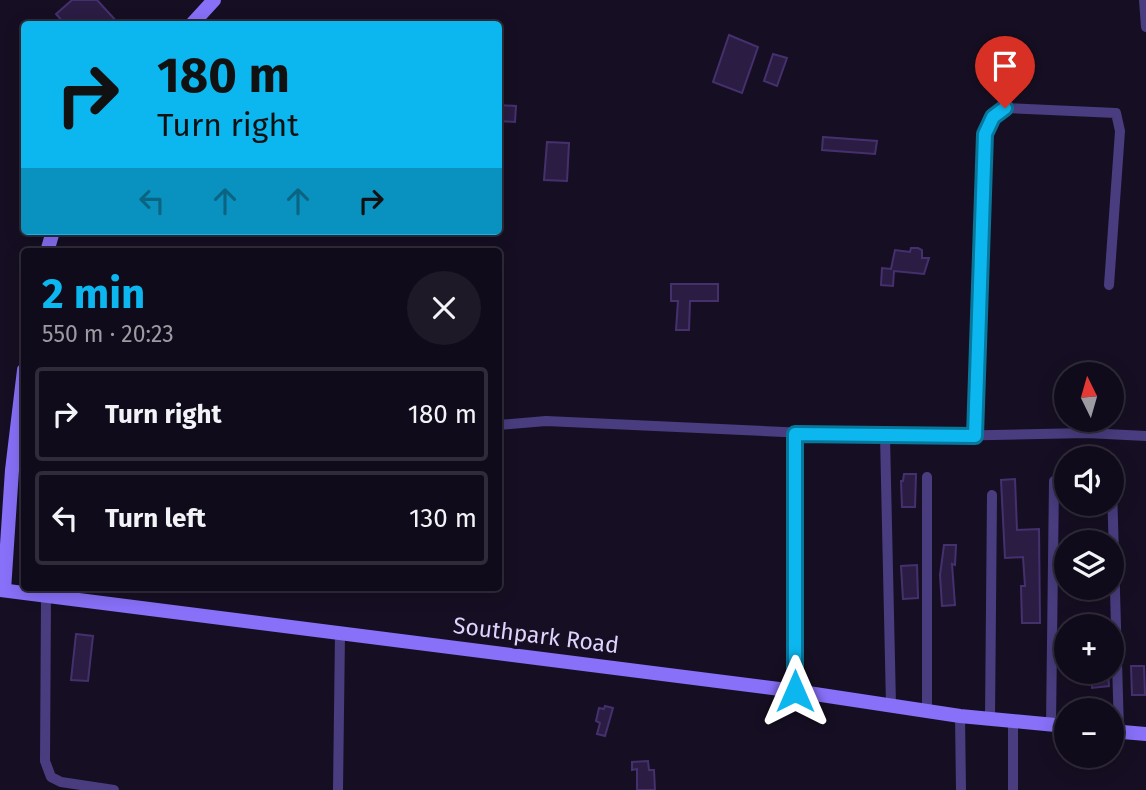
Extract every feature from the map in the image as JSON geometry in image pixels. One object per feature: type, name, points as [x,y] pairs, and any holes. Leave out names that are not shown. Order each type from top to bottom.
[{"type":"street","points":[[195,21],[214,0]]},
{"type":"street","points":[[1144,0],[1146,27]]},
{"type":"street","points":[[975,436],[985,134],[993,117],[1005,108],[1116,113],[1120,131],[1109,285]]},
{"type":"street","points":[[2,590],[21,400]]},
{"type":"street","points":[[502,425],[546,421],[885,436],[1087,433],[1146,436]]},
{"type":"street","points":[[795,434],[795,691]]},
{"type":"street","points":[[885,436],[891,705]]},
{"type":"street","points":[[927,477],[927,711]]},
{"type":"street","points":[[990,719],[992,495]]},
{"type":"street","points":[[1055,516],[1058,698]]},
{"type":"street","points":[[1112,516],[1115,698]]},
{"type":"street","name":"Southpark Road","points":[[2,590],[795,691],[961,716],[1054,725]]},
{"type":"street","points":[[46,597],[45,761],[51,777],[61,782],[114,790]]},
{"type":"street","points":[[338,790],[340,633]]},
{"type":"street","points":[[961,716],[961,790]]},
{"type":"street","points":[[1013,721],[1013,790]]},
{"type":"street","points":[[1124,732],[1146,734]]},
{"type":"building","points":[[72,0],[97,0],[116,21],[62,21],[56,14]]},
{"type":"building","points":[[729,35],[758,47],[742,93],[713,82]]},
{"type":"building","points":[[773,54],[787,58],[777,86],[764,81]]},
{"type":"building","points":[[502,105],[516,106],[515,122],[502,121]]},
{"type":"building","points":[[823,137],[877,141],[875,154],[822,150]]},
{"type":"building","points":[[547,142],[569,143],[567,181],[544,180]]},
{"type":"building","points":[[911,248],[922,250],[922,258],[929,258],[924,274],[894,271],[893,286],[881,285],[882,268],[891,269],[895,250],[910,252]]},
{"type":"building","points":[[671,284],[718,284],[718,301],[690,301],[689,330],[676,330],[678,301],[671,301]]},
{"type":"building","points":[[904,474],[916,474],[915,507],[902,507],[901,481]]},
{"type":"building","points":[[1015,479],[1017,530],[1039,529],[1040,623],[1022,623],[1021,586],[1025,586],[1023,557],[1005,558],[1001,480]]},
{"type":"building","points":[[944,545],[956,545],[955,565],[952,564],[955,605],[942,606],[940,575]]},
{"type":"building","points":[[917,565],[918,598],[903,599],[901,566]]},
{"type":"building","points":[[76,634],[93,636],[88,681],[71,680]]},
{"type":"building","points":[[1131,666],[1144,666],[1145,695],[1132,695]]},
{"type":"building","points":[[1092,684],[1109,684],[1109,686],[1092,688]]},
{"type":"building","points":[[605,706],[613,708],[605,736],[597,734],[600,723],[596,721],[599,708],[604,709]]},
{"type":"building","points":[[648,761],[649,770],[654,770],[655,790],[637,790],[637,769],[632,770],[632,762]]},
{"type":"route","points":[[795,691],[795,434],[975,436],[985,134],[993,117],[1005,108]]}]
